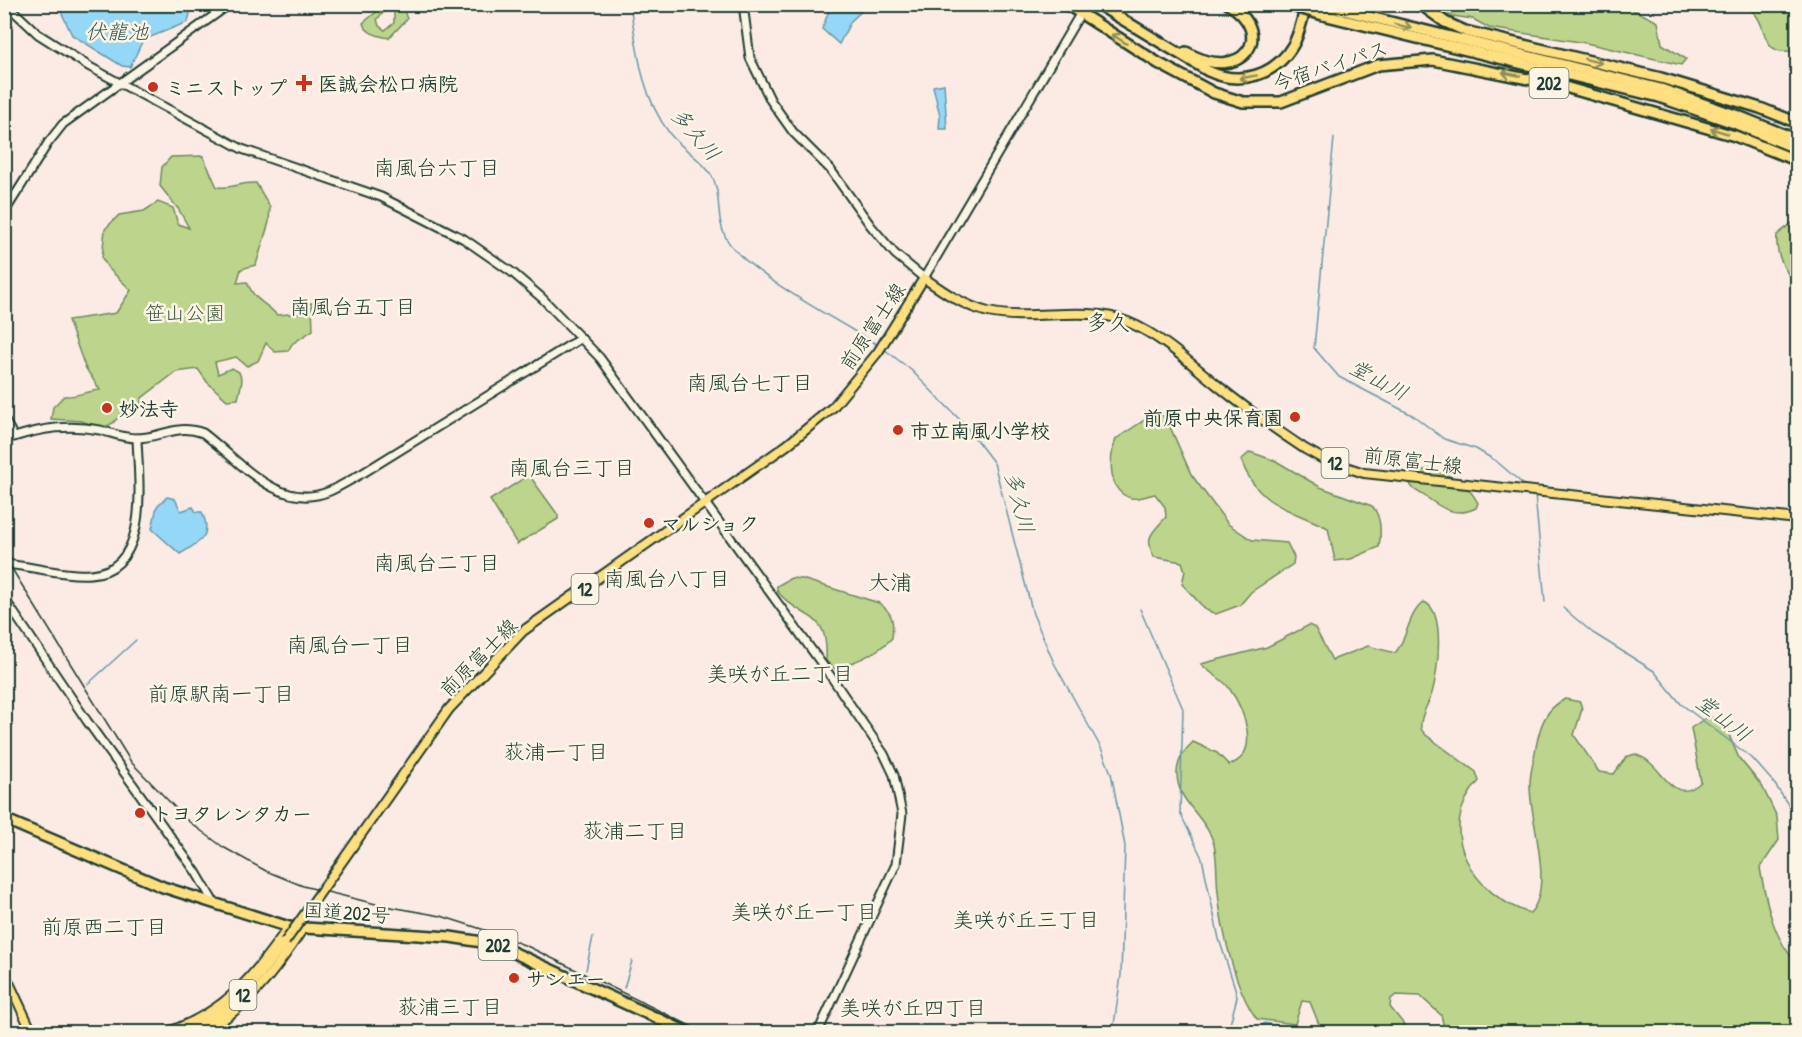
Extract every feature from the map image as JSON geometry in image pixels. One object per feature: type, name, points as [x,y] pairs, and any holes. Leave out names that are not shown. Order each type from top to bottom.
[{"type":"highway","name":"今宿バイパス","points":[[1065,4],[1158,63],[1214,93],[1243,102],[1281,102],[1378,66],[1433,60],[1558,85],[1735,136],[1797,161]]},
{"type":"highway","points":[[1097,4],[1217,76],[1240,79],[1265,73],[1288,52],[1294,42],[1307,4]]},
{"type":"highway","points":[[1107,4],[1192,55],[1209,63],[1224,64],[1238,61],[1245,55],[1250,46],[1251,33],[1245,19],[1228,4]]},
{"type":"highway","name":"202","points":[[1420,4],[1445,22],[1465,31],[1661,78],[1760,108],[1797,123]]},
{"type":"highway","points":[[1292,6],[1322,9],[1593,79],[1736,119],[1797,140]]},
{"type":"highway","points":[[1736,119],[1797,149]]},
{"type":"highway","name":"国道202号","points":[[4,819],[163,887],[290,927],[450,937],[495,944],[687,1032]]},
{"type":"main road","name":"前原富士線","points":[[186,1032],[217,1016],[248,991],[285,942],[448,709],[486,668],[523,631],[707,503],[787,445],[833,407],[878,352],[924,278],[967,305],[988,312],[1112,316],[1129,322],[1174,351],[1305,449],[1325,460],[1364,473],[1797,519]]},
{"type":"main road","points":[[168,1032],[204,1018],[231,998],[255,973],[290,927]]},
{"type":"main road","points":[[203,1032],[236,1012],[257,992],[303,928]]},
{"type":"main road","points":[[4,972],[32,1032]]},
{"type":"street","points":[[6,4],[38,34],[120,83],[242,149],[381,197],[464,239],[513,273],[581,338],[619,383],[885,754],[899,796],[902,824],[896,864],[818,1032]]},
{"type":"street","points":[[4,213],[54,133],[230,4]]},
{"type":"street","points":[[743,4],[750,58],[771,101],[793,132],[830,169],[871,226],[896,254],[924,278],[1086,4]]},
{"type":"street","points":[[4,419],[14,437],[62,426],[137,438],[156,435],[171,429],[192,429],[203,433],[262,482],[279,492],[294,495],[317,495],[363,473],[581,338]]},
{"type":"street","points":[[4,564],[91,574],[109,570],[121,561],[132,541],[141,508],[137,438]]},
{"type":"street","points":[[4,598],[87,721],[196,872],[213,902]]},
{"type":"green space","points":[[386,4],[391,5],[377,19],[379,26],[385,30],[394,23],[394,6],[402,5],[407,19],[389,38],[370,32],[363,23]]},
{"type":"green space","points":[[1376,5],[1624,5],[1658,22],[1662,44],[1686,59],[1681,65],[1586,43],[1489,28],[1473,19]]},
{"type":"green space","points":[[1715,5],[1797,5],[1797,50],[1775,49],[1766,38],[1756,15],[1749,9]]},
{"type":"green space","name":"笹山公園","points":[[203,156],[217,187],[256,183],[270,207],[269,222],[256,265],[241,269],[237,283],[247,282],[257,298],[277,315],[302,313],[301,304],[312,303],[313,330],[292,344],[288,351],[275,352],[266,343],[258,361],[247,366],[236,357],[215,362],[218,374],[232,368],[239,372],[242,381],[238,399],[227,400],[207,382],[198,369],[176,372],[142,398],[140,407],[129,406],[113,423],[103,428],[81,421],[51,419],[53,407],[64,396],[100,390],[85,367],[68,320],[116,313],[131,290],[108,268],[102,258],[105,229],[119,215],[144,211],[158,202],[173,208],[178,224],[189,228],[179,210],[160,186],[162,167],[171,157]]},
{"type":"green space","points":[[1797,219],[1797,286],[1782,262],[1777,235]]},
{"type":"green space","points":[[1158,411],[1167,420],[1191,474],[1228,524],[1252,540],[1287,543],[1294,557],[1293,564],[1251,592],[1240,605],[1216,614],[1206,610],[1182,584],[1185,571],[1182,562],[1154,557],[1150,539],[1153,531],[1166,517],[1165,507],[1155,494],[1131,498],[1123,494],[1114,481],[1111,464],[1116,439]]},
{"type":"green space","points":[[1250,452],[1276,461],[1320,487],[1372,506],[1379,520],[1379,547],[1351,559],[1335,561],[1328,528],[1276,504],[1256,488],[1241,460]]},
{"type":"green space","points":[[1429,469],[1451,477],[1463,485],[1478,503],[1476,508],[1455,512],[1437,505],[1414,489],[1409,481],[1420,471]]},
{"type":"green space","points":[[529,475],[558,515],[558,519],[517,544],[490,500]]},
{"type":"green space","points":[[791,578],[802,579],[879,603],[892,618],[892,638],[873,653],[835,669],[826,661],[826,644],[819,624],[777,591],[777,586]]},
{"type":"green space","points":[[1424,602],[1431,607],[1435,617],[1439,643],[1434,684],[1423,715],[1422,731],[1476,772],[1479,781],[1466,800],[1460,820],[1460,840],[1466,859],[1477,877],[1492,892],[1530,913],[1537,901],[1541,870],[1530,784],[1539,732],[1548,713],[1565,699],[1580,702],[1582,709],[1574,735],[1599,772],[1614,774],[1626,757],[1635,754],[1654,766],[1671,785],[1684,790],[1701,782],[1691,728],[1707,717],[1722,719],[1739,758],[1762,786],[1777,817],[1779,840],[1760,868],[1776,931],[1797,963],[1795,988],[1797,1032],[1445,1032],[1441,1015],[1420,996],[1396,995],[1391,999],[1390,1007],[1407,1028],[1407,1032],[1322,1032],[1310,1002],[1302,1001],[1295,1024],[1257,1019],[1242,992],[1230,958],[1217,886],[1216,853],[1213,841],[1204,824],[1186,801],[1178,784],[1177,769],[1180,760],[1193,742],[1217,753],[1229,765],[1239,759],[1245,751],[1247,741],[1244,719],[1235,697],[1220,679],[1201,664],[1267,647],[1309,625],[1315,628],[1332,660],[1368,646],[1395,653],[1411,619]]},
{"type":"green space","points":[[4,759],[10,765],[6,790],[12,817],[5,814]]},
{"type":"water","name":"伏龍池","points":[[168,4],[173,8],[186,5],[190,14],[188,22],[143,40],[130,67],[122,66],[72,35],[58,5]]},
{"type":"water","points":[[831,5],[868,5],[851,21],[839,44],[822,29]]},
{"type":"water","points":[[944,84],[947,129],[939,129],[940,116],[933,86]]},
{"type":"water","points":[[167,497],[175,499],[181,511],[193,507],[196,512],[202,512],[205,520],[203,538],[180,554],[152,529],[157,506]]},
{"type":"water","points":[[1264,1023],[1289,1028],[1291,1032],[1257,1032]]},
{"type":"waterway","name":"多久川","points":[[630,4],[642,72],[652,104],[670,134],[703,164],[712,176],[726,238],[736,251],[772,280],[878,345]]},
{"type":"waterway","name":"堂山川","points":[[1334,138],[1314,348],[1339,377],[1414,416],[1444,439],[1476,449],[1496,461],[1523,484]]},
{"type":"waterway","name":"多久川","points":[[884,349],[911,370],[964,424],[994,463],[1033,614],[1054,663],[1101,748],[1111,773],[1125,846],[1121,975],[1113,1032]]},
{"type":"waterway","name":"堂山川","points":[[1535,495],[1545,602]]},
{"type":"waterway","name":"堂山川","points":[[1563,608],[1593,633],[1654,671],[1681,704],[1752,758],[1774,783],[1798,820]]},
{"type":"waterway","points":[[1140,609],[1183,709],[1180,813],[1202,858],[1219,939],[1237,997],[1228,1032]]},
{"type":"waterway","points":[[88,684],[136,640]]},
{"type":"waterway","points":[[586,970],[593,937]]},
{"type":"waterway","points":[[624,988],[632,961]]},
{"type":"waterway","points":[[648,1019],[673,1032]]},
{"type":"railway","points":[[4,556],[131,762],[188,821],[223,847],[266,871],[303,886],[380,905],[441,916],[494,933],[529,947],[703,1032]]},
{"type":"place","name":"医誠会松口病院","points":[[304,83]]},
{"type":"place","name":"ミニストップ","points":[[153,87]]},
{"type":"place","name":"妙法寺","points":[[107,408]]},
{"type":"place","name":"前原中央保育園","points":[[1295,417]]},
{"type":"place","name":"市立南風小学校","points":[[898,430]]},
{"type":"place","name":"マルショク","points":[[649,523]]},
{"type":"place","name":"トヨタレンタカー","points":[[140,813]]},
{"type":"place","name":"サンエー","points":[[514,978]]},
{"type":"district","name":"南風台六丁目","points":[[437,167]]},
{"type":"district","name":"南風台五丁目","points":[[353,306]]},
{"type":"district","name":"多久","points":[[1108,322]]},
{"type":"district","name":"南風台七丁目","points":[[750,382]]},
{"type":"district","name":"南風台三丁目","points":[[572,467]]},
{"type":"district","name":"南風台二丁目","points":[[437,562]]},
{"type":"district","name":"南風台八丁目","points":[[667,578]]},
{"type":"district","name":"大浦","points":[[890,582]]},
{"type":"district","name":"南風台一丁目","points":[[350,644]]},
{"type":"district","name":"美咲が丘二丁目","points":[[780,673]]},
{"type":"district","name":"前原駅南一丁目","points":[[221,693]]},
{"type":"district","name":"荻浦一丁目","points":[[556,751]]},
{"type":"district","name":"荻浦二丁目","points":[[635,830]]},
{"type":"district","name":"美咲が丘一丁目","points":[[804,911]]},
{"type":"district","name":"美咲が丘三丁目","points":[[1026,919]]},
{"type":"district","name":"前原西二丁目","points":[[104,926]]},
{"type":"district","name":"荻浦三丁目","points":[[450,1006]]},
{"type":"district","name":"美咲が丘四丁目","points":[[913,1007]]}]
